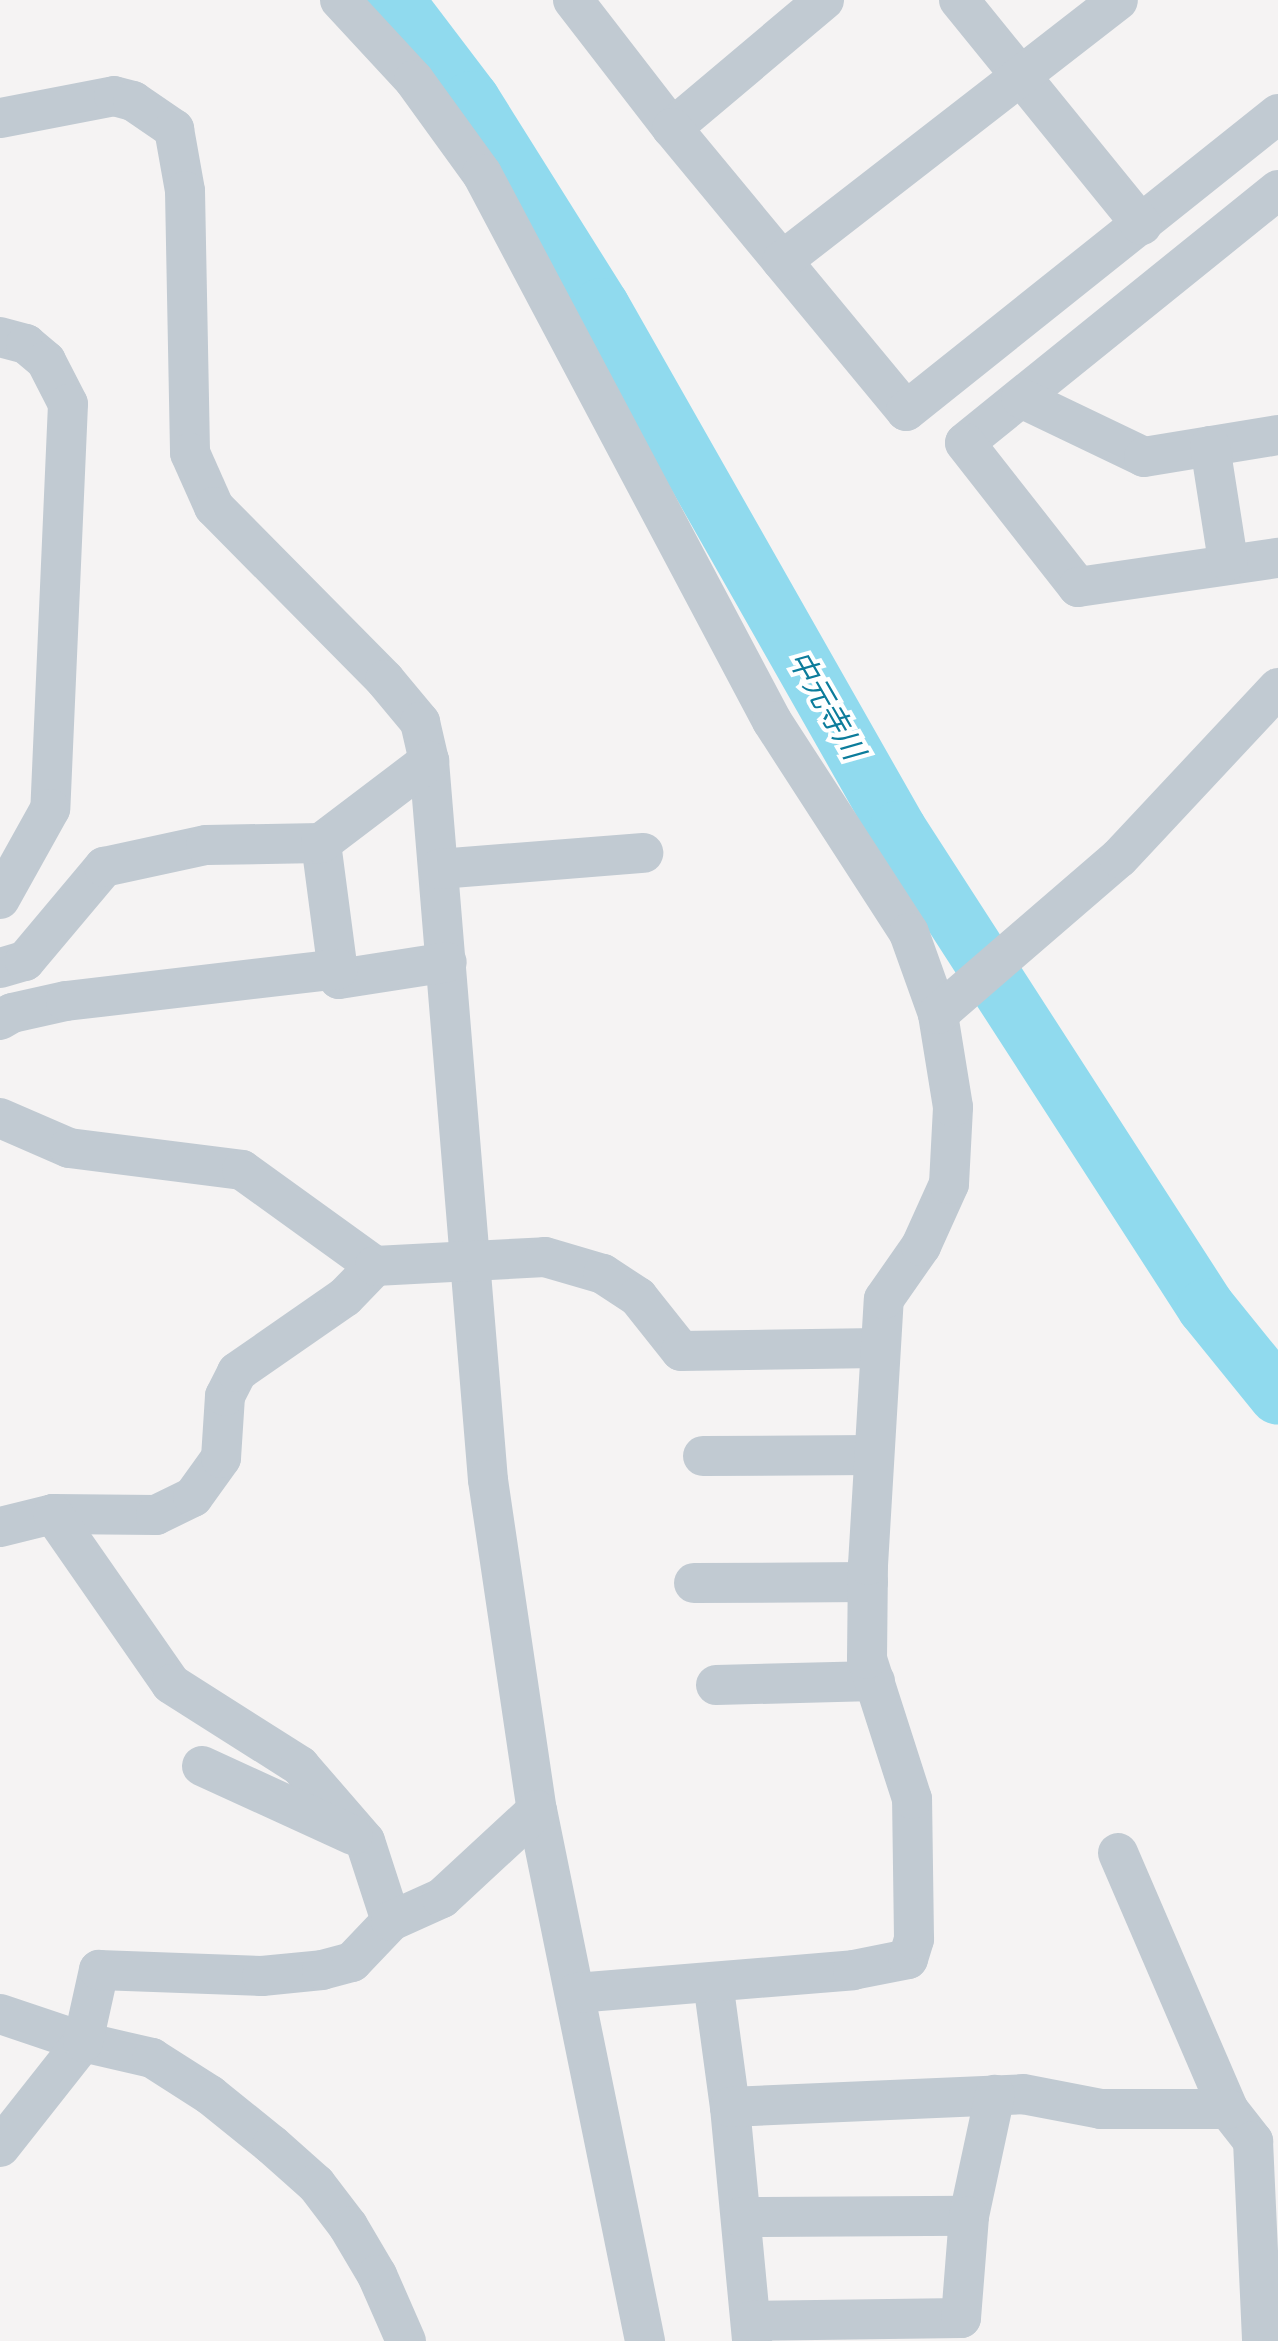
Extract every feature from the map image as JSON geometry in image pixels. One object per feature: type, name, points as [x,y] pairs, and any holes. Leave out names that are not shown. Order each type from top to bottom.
[{"type":"street","points":[[340,0],[414,80],[482,174],[772,721],[950,1004],[953,1106],[949,1184],[921,1246],[884,1299],[873,1455],[868,1659],[912,1798],[914,1940],[908,1960],[854,1970],[576,1994]]},
{"type":"street","points":[[572,0],[672,128],[906,411],[1275,121]]},
{"type":"street","points":[[672,128],[824,0]]},
{"type":"street","points":[[960,0],[1142,225]]},
{"type":"street","points":[[782,261],[1118,0]]},
{"type":"street","points":[[0,118],[114,96],[133,102],[174,129],[186,190],[190,454],[214,507],[385,680],[420,722],[429,761],[439,869],[488,1480],[537,1810],[645,2341]]},
{"type":"street","points":[[1278,190],[964,443],[1078,587],[1228,562],[1278,558]]},
{"type":"street","points":[[1232,228],[1278,225]]},
{"type":"street","points":[[0,337],[26,344],[46,360],[68,404],[50,808],[0,900]]},
{"type":"street","points":[[970,360],[1014,403],[1144,457],[1278,435]]},
{"type":"street","points":[[1210,446],[1228,562]]},
{"type":"street","points":[[950,1004],[1120,858],[1278,688]]},
{"type":"street","points":[[0,968],[25,961],[104,867],[206,845],[320,842],[429,761]]},
{"type":"street","points":[[320,842],[340,979],[447,962]]},
{"type":"street","points":[[439,869],[642,854]]},
{"type":"street","points":[[0,1020],[66,1001],[338,969]]},
{"type":"street","points":[[0,1118],[70,1148],[242,1170],[375,1266],[546,1257],[603,1274],[638,1296],[682,1351],[878,1348]]},
{"type":"street","points":[[0,1526],[53,1514],[156,1515],[193,1497],[221,1458],[225,1396],[238,1372],[345,1296],[375,1266]]},
{"type":"street","points":[[702,1456],[873,1455]]},
{"type":"street","points":[[53,1514],[170,1684],[300,1766],[365,1841],[390,1921]]},
{"type":"street","points":[[694,1583],[868,1582]]},
{"type":"street","points":[[716,1685],[875,1682]]},
{"type":"street","points":[[202,1766],[365,1841]]},
{"type":"street","points":[[0,2147],[84,2042],[99,1970],[262,1976],[322,1970],[352,1962],[390,1921],[442,1898],[537,1810]]},
{"type":"street","points":[[1118,1853],[1228,2109],[1253,2141],[1262,2341]]},
{"type":"street","points":[[712,1982],[730,2107],[752,2331],[962,2318],[969,2216],[995,2096]]},
{"type":"street","points":[[0,2014],[84,2042],[152,2058],[210,2095],[316,2184],[377,2275],[406,2341]]},
{"type":"street","points":[[730,2107],[1023,2094],[1100,2110],[1228,2109]]},
{"type":"street","points":[[741,2218],[969,2216]]},
{"type":"waterway","name":"中元寺川","points":[[395,0],[471,100],[601,307],[898,830],[1206,1307],[1278,1396]]}]
